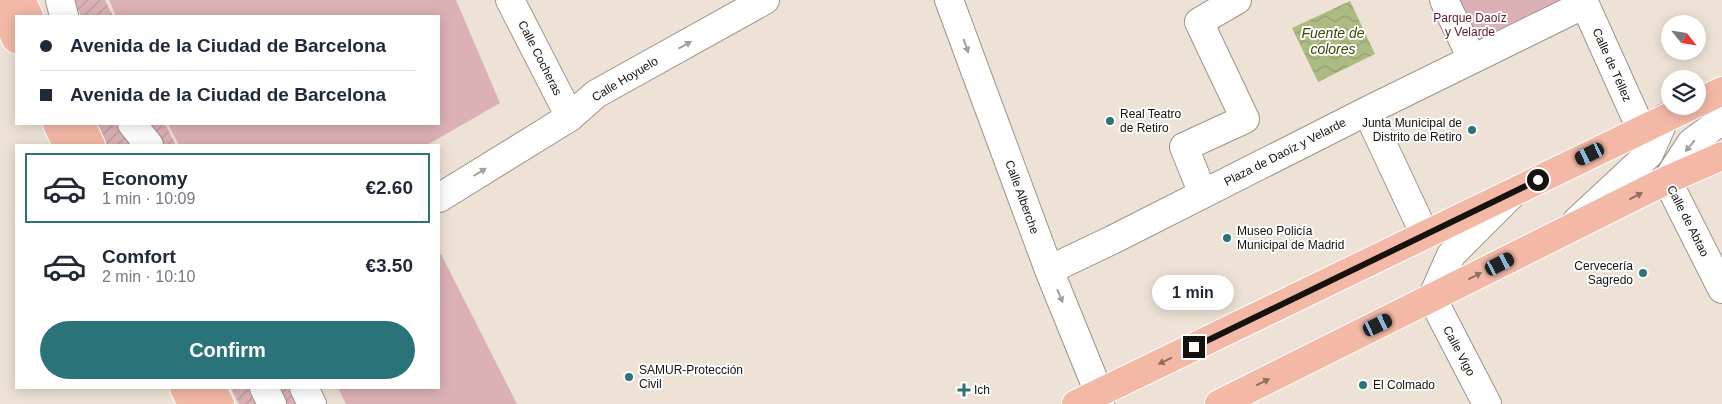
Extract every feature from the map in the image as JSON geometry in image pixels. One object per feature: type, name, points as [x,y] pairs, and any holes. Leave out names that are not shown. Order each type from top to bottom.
[{"type":"main road","points":[[21,0],[28,15]]},
{"type":"main road","points":[[0,5],[15,37]]},
{"type":"main road","points":[[1706,99],[1722,92]]},
{"type":"main road","points":[[1092,400],[1672,115]]},
{"type":"main road","points":[[57,125],[67,144]]},
{"type":"main road","points":[[81,125],[91,144]]},
{"type":"main road","points":[[1219,404],[1667,180],[1722,156]]},
{"type":"main road","points":[[184,389],[192,404]]},
{"type":"main road","points":[[212,389],[220,404]]},
{"type":"street","points":[[60,0],[64,15]]},
{"type":"street","name":"Calle Cocheras","points":[[510,0],[570,117]]},
{"type":"street","name":"Calle Hoyuelo","points":[[440,197],[570,117],[596,94],[765,0]]},
{"type":"street","name":"Calle Alberche","points":[[949,0],[1049,270],[1092,400]]},
{"type":"street","points":[[1203,194],[1184,146],[1245,119],[1199,22],[1238,0]]},
{"type":"street","points":[[1444,0],[1472,59]]},
{"type":"street","name":"Plaza de Daoíz y Velarde","points":[[1049,270],[1584,2]]},
{"type":"street","name":"Calle de Téllez","points":[[1584,2],[1653,124]]},
{"type":"street","points":[[1368,111],[1425,235]]},
{"type":"street","points":[[1667,180],[1691,143],[1722,120]]},
{"type":"street","points":[[1567,231],[1649,154],[1653,124]]},
{"type":"street","points":[[133,125],[148,144]]},
{"type":"street","name":"Calle de Abtao","points":[[1667,180],[1722,289]]},
{"type":"street","points":[[1432,298],[1451,255],[1515,191]]},
{"type":"street","name":"Calle Vigo","points":[[1432,298],[1487,404]]},
{"type":"street","points":[[264,389],[272,404]]},
{"type":"street","points":[[304,389],[312,404]]},
{"type":"green space","points":[[74,0],[105,0],[112,15],[81,15]]},
{"type":"green space","points":[[109,0],[456,0],[500,103],[429,144],[178,144],[169,125],[440,125],[440,15],[116,15]]},
{"type":"green space","name":"Parque Daoíz y Velarde","points":[[1430,0],[1571,0],[1457,60]]},
{"type":"green space","points":[[97,125],[117,125],[131,144],[107,144]]},
{"type":"green space","points":[[145,125],[166,125],[175,144],[160,144]]},
{"type":"green space","points":[[440,255],[517,404],[346,404],[338,389],[440,389]]},
{"type":"green space","points":[[232,389],[254,389],[261,404],[239,404]]},
{"type":"green space","points":[[272,389],[294,389],[301,404],[280,404]]},
{"type":"water","name":"Fuente de colores","points":[[1350,1],[1375,54],[1318,82],[1292,28]]},
{"type":"place","name":"Real Teatro de Retiro","points":[[1110,121]]},
{"type":"place","name":"Junta Municipal de Distrito de Retiro","points":[[1472,130]]},
{"type":"place","name":"Museo Policía Municipal de Madrid","points":[[1227,238]]},
{"type":"place","name":"Cervecería Sagredo","points":[[1643,273]]},
{"type":"place","name":"SAMUR-Protección Civil","points":[[629,377]]},
{"type":"place","name":"El Colmado","points":[[1363,385]]},
{"type":"place","name":"Ich","points":[[964,390]]},
{"type":"route","points":[[1194,347],[1538,180]]}]
